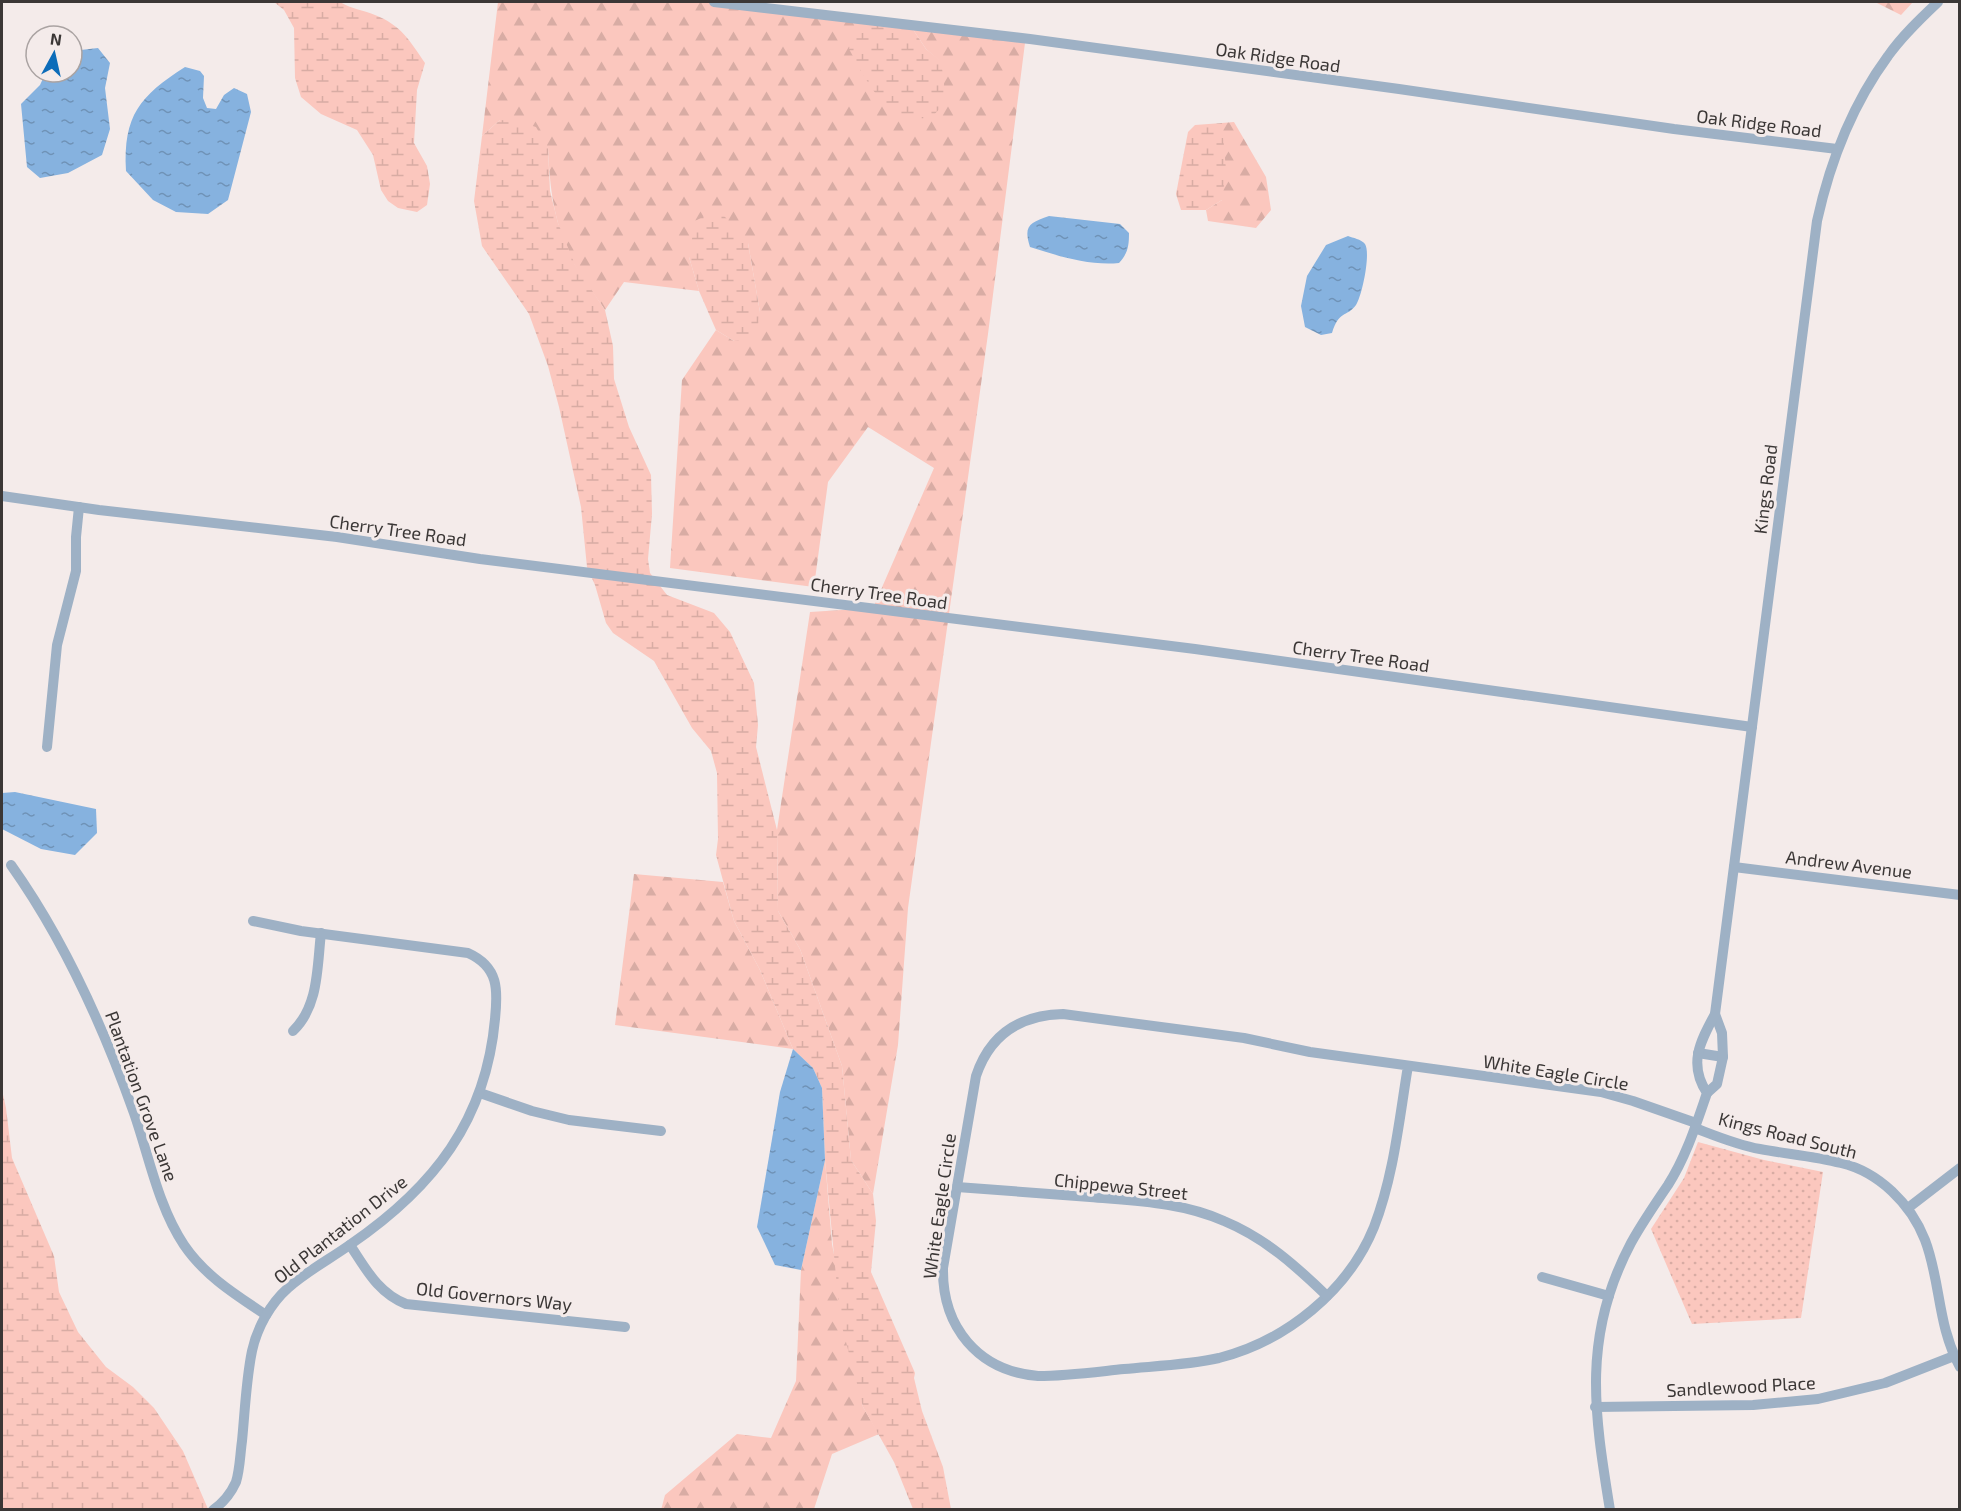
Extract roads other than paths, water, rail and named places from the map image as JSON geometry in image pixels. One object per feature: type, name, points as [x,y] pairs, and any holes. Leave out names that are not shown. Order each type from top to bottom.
[{"type":"street","name":"Oak Ridge Road","points":[[714,2],[1030,39],[1399,89],[1634,124],[1837,149]]},
{"type":"street","name":"Kings Road","points":[[1707,1093],[1700,1083],[1696,1068],[1698,1053],[1715,1014],[1815,232],[1823,191],[1850,119],[1889,54],[1938,2]]},
{"type":"street","name":"Cherry Tree Road","points":[[2,496],[337,537],[480,559],[1195,649],[1752,727]]},
{"type":"street","points":[[47,747],[57,645],[76,571],[79,507]]},
{"type":"street","name":"Plantation Grove Lane","points":[[11,865],[46,918],[81,985],[134,1113],[147,1157],[176,1231],[197,1262],[213,1278],[266,1315]]},
{"type":"street","name":"Andrew Avenue","points":[[1734,867],[1959,895]]},
{"type":"street","name":"Old Plantation Drive","points":[[213,1509],[225,1500],[237,1480],[252,1351],[266,1315],[288,1288],[398,1209],[427,1181],[459,1137],[480,1093],[490,1056],[497,993],[495,980],[484,964],[474,956],[462,952],[321,933],[254,921]]},
{"type":"street","points":[[293,1031],[304,1019],[313,996],[321,933]]},
{"type":"street","name":"White Eagle Circle","points":[[1408,1066],[1391,1171],[1383,1200],[1365,1246],[1348,1272],[1327,1296],[1282,1332],[1219,1358],[1049,1376],[1015,1373],[994,1364],[976,1351],[957,1327],[950,1314],[943,1284],[943,1268],[976,1076],[982,1060],[1002,1034],[1016,1024],[1036,1016],[1063,1014],[1244,1038],[1310,1052],[1601,1092],[1633,1101],[1696,1125]]},
{"type":"street","name":"Kings Road","points":[[1696,1125],[1707,1093],[1718,1084],[1723,1057],[1722,1033],[1715,1014]]},
{"type":"street","points":[[1698,1053],[1723,1057]]},
{"type":"street","points":[[480,1093],[532,1111],[569,1120],[661,1131]]},
{"type":"street","name":"Kings Road South","points":[[1610,1509],[1595,1407],[1597,1347],[1609,1296],[1630,1244],[1668,1185],[1696,1125],[1735,1143],[1854,1167],[1883,1184],[1908,1208],[1926,1242],[1941,1315],[1959,1367]]},
{"type":"street","points":[[1908,1208],[1959,1168]]},
{"type":"street","name":"Chippewa Street","points":[[957,1187],[1155,1202],[1200,1212],[1242,1229],[1268,1244],[1327,1296]]},
{"type":"street","name":"Old Governors Way","points":[[350,1245],[380,1288],[406,1304],[624,1327]]},
{"type":"street","points":[[1542,1277],[1609,1296]]},
{"type":"street","name":"Sandlewood Place","points":[[1595,1407],[1753,1405],[1818,1399],[1885,1383],[1954,1356]]},
{"type":"water","points":[[98,48],[110,63],[105,88],[110,129],[102,155],[68,173],[40,178],[27,167],[21,104],[40,84],[84,84],[84,50]]},
{"type":"water","points":[[185,67],[200,71],[204,76],[203,98],[207,108],[216,109],[224,95],[234,88],[247,94],[251,112],[228,200],[208,214],[176,212],[153,200],[126,171],[126,152],[131,121],[146,98],[156,88]]},
{"type":"water","points":[[1049,216],[1120,224],[1129,233],[1126,253],[1119,263],[1108,264],[1085,262],[1030,247],[1028,229],[1033,223]]},
{"type":"water","points":[[1348,236],[1361,241],[1367,249],[1361,293],[1356,305],[1337,321],[1332,333],[1321,335],[1305,327],[1301,306],[1307,276],[1326,245]]},
{"type":"water","points":[[15,792],[96,809],[97,833],[75,855],[41,849],[2,829],[2,793]]},
{"type":"water","points":[[793,1049],[813,1068],[822,1088],[825,1160],[801,1270],[775,1265],[757,1227],[780,1092]]}]
